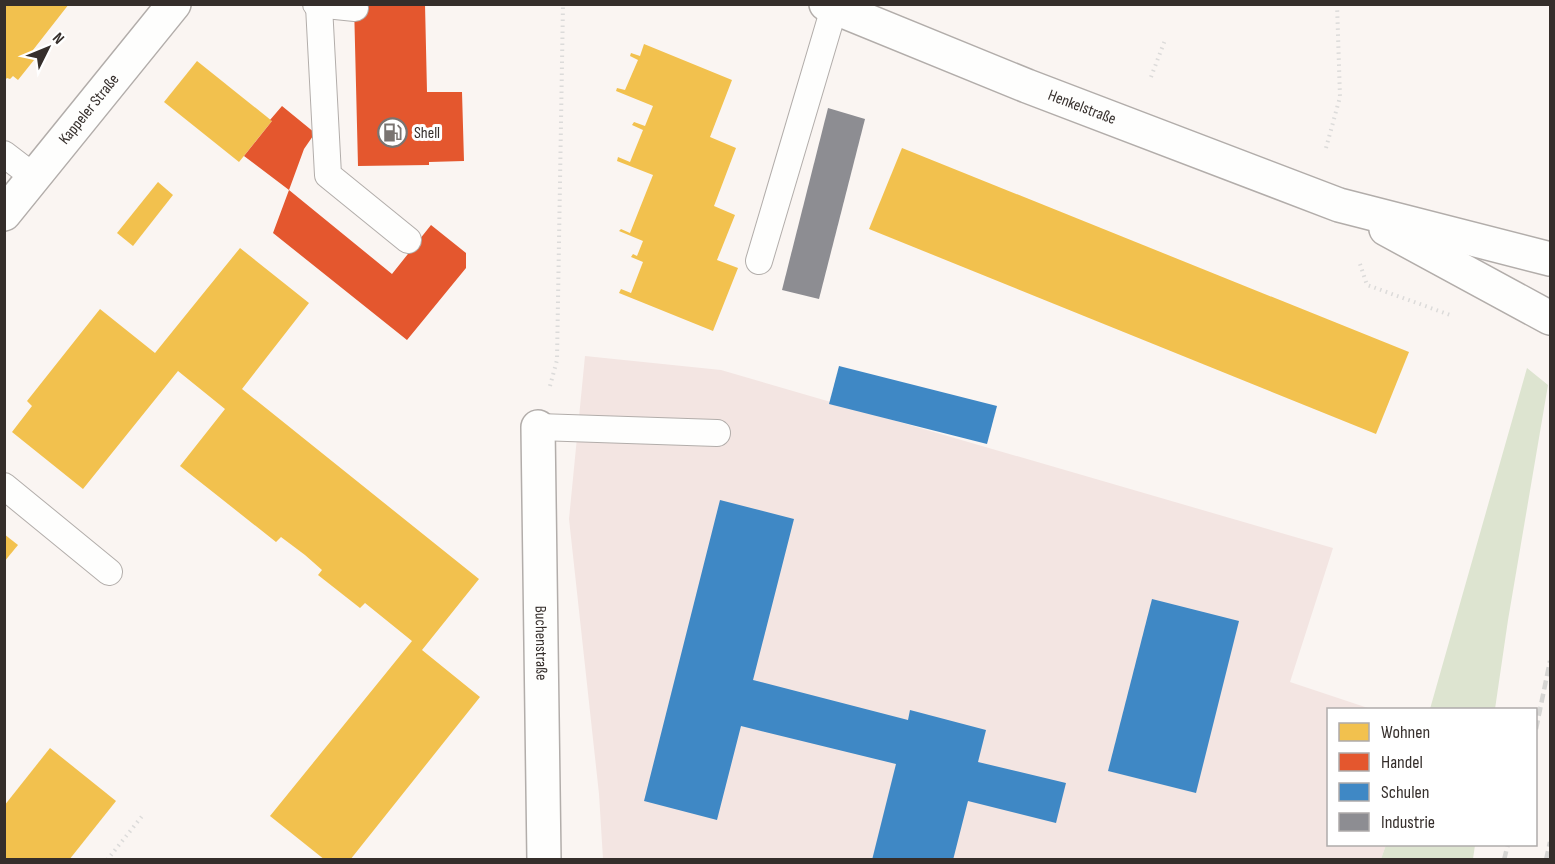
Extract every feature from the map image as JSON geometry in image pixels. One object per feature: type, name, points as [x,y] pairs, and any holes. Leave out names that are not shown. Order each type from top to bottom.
[{"type":"street","name":"Kappeler Straße","points":[[4,214],[174,4]]},
{"type":"street","name":"Henkelstraße","points":[[830,6],[1027,86],[1339,205],[1551,259]]},
{"type":"street","name":"Henkelstraße","points":[[1339,205],[1551,318]]},
{"type":"street","name":"Buchenstraße","points":[[538,427],[544,860]]},
{"type":"lane","points":[[354,8],[317,5],[328,175],[408,240]]},
{"type":"lane","points":[[759,261],[830,6]]},
{"type":"lane","points":[[4,154],[34,177]]},
{"type":"lane","points":[[538,427],[717,433]]},
{"type":"lane","points":[[4,486],[109,572]]},
{"type":"path","points":[[538,427],[557,360],[563,4]]},
{"type":"path","points":[[1326,148],[1340,97],[1337,4]]},
{"type":"path","points":[[1151,77],[1165,40]]},
{"type":"path","points":[[107,860],[143,815]]},
{"type":"shaded area","points":[[585,356],[721,370],[1333,548],[1290,682],[1368,708],[1327,708],[1327,846],[1386,846],[1381,859],[603,859],[599,794],[569,519]]},
{"type":"green space","points":[[1527,368],[1548,385],[1495,708],[1430,708]]},
{"type":"green space","points":[[1385,846],[1475,846],[1473,859],[1381,859]]},
{"type":"building: Wohnen","points":[[4,4],[69,4],[33,50],[38,55],[18,80],[13,76],[4,81]]},
{"type":"building: Wohnen","points":[[644,44],[732,80],[710,137],[736,148],[714,206],[735,215],[717,260],[738,268],[713,331],[619,293],[621,289],[631,293],[643,262],[631,257],[633,254],[637,256],[643,241],[619,231],[621,229],[630,233],[653,175],[617,161],[618,157],[630,162],[643,130],[632,125],[634,122],[645,126],[653,106],[616,91],[617,88],[625,90],[638,60],[630,56],[631,53],[640,56]]},
{"type":"building: Wohnen","points":[[197,61],[272,121],[239,162],[164,102]]},
{"type":"building: Wohnen","points":[[902,148],[1409,352],[1376,434],[869,229]]},
{"type":"building: Wohnen","points":[[158,182],[173,195],[133,246],[117,233]]},
{"type":"building: Wohnen","points":[[240,248],[309,303],[242,389],[479,579],[422,650],[480,697],[350,860],[325,860],[270,816],[412,641],[365,603],[360,608],[318,575],[322,570],[305,555],[281,537],[276,542],[180,466],[225,409],[178,371],[83,489],[12,432],[32,406],[27,401],[100,309],[155,353]]},
{"type":"building: Wohnen","points":[[4,534],[18,545],[4,562]]},
{"type":"building: Wohnen","points":[[50,748],[116,801],[69,860],[4,860],[4,806]]},
{"type":"building: Handel","points":[[354,4],[425,4],[427,92],[462,92],[464,161],[429,162],[429,165],[358,166]]},
{"type":"building: Handel","points":[[282,106],[315,133],[304,149],[289,190],[244,156]]},
{"type":"building: Handel","points":[[289,190],[392,274],[431,225],[466,253],[466,268],[407,340],[273,233]]},
{"type":"building: Schulen","points":[[839,366],[997,406],[987,444],[829,404]]},
{"type":"building: Schulen","points":[[720,500],[794,519],[753,680],[908,720],[910,710],[986,730],[978,762],[1066,783],[1056,823],[968,801],[953,860],[872,860],[896,764],[741,726],[717,820],[644,801]]},
{"type":"building: Schulen","points":[[1152,599],[1239,621],[1196,793],[1108,771]]},
{"type":"building: Industrie","points":[[828,108],[865,119],[819,299],[782,290]]},
{"type":"railway","points":[[1537,724],[1550,661]]},
{"type":"railway","points":[[1546,860],[1550,842]]},
{"type":"railway","points":[[1504,860],[1508,846]]},
{"type":"place","name":"Shell","points":[[393,133]]}]
